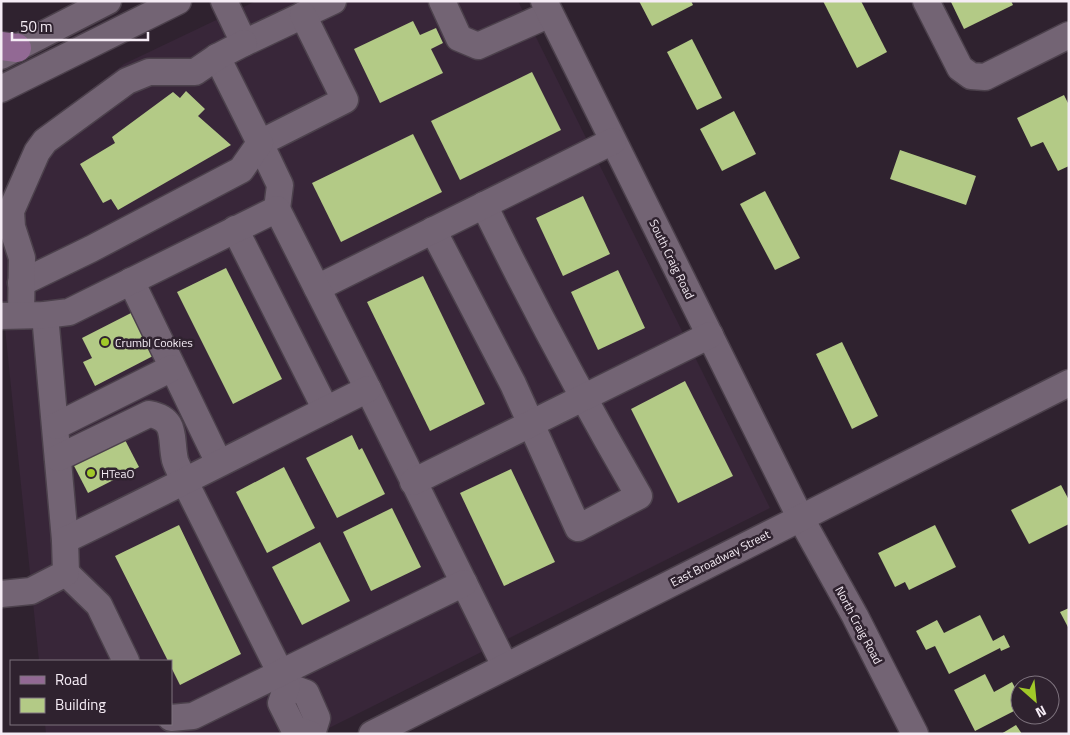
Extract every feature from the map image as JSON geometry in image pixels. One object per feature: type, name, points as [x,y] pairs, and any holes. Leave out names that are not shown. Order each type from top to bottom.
[{"type":"street","points":[[6,50],[108,1]]},
{"type":"street","points":[[1,90],[178,1]]},
{"type":"street","points":[[224,1],[244,43]]},
{"type":"street","points":[[126,660],[99,605],[66,573],[56,426],[23,315],[22,258],[12,228],[11,211],[37,152],[45,141],[128,81],[149,72],[195,72],[217,57],[244,43],[332,1]]},
{"type":"street","points":[[442,1],[459,38],[478,46],[547,8]]},
{"type":"street","points":[[926,1],[960,68],[971,76],[985,77],[1069,35]]},
{"type":"street","name":"South Craig Road","points":[[547,8],[800,517]]},
{"type":"street","points":[[21,283],[241,170],[260,142],[345,100],[302,15]]},
{"type":"street","points":[[217,57],[280,185],[277,209],[505,666]]},
{"type":"street","points":[[317,288],[613,141]]},
{"type":"street","points":[[433,230],[513,384],[578,528],[639,496],[583,398],[512,263],[484,205]]},
{"type":"street","points":[[23,315],[69,312],[277,209]]},
{"type":"street","points":[[236,229],[326,410]]},
{"type":"street","points":[[131,281],[219,463]]},
{"type":"street","points":[[413,482],[710,335]]},
{"type":"street","points":[[56,426],[172,368]]},
{"type":"street","name":"East Broadway Street","points":[[372,734],[1069,383]]},
{"type":"street","points":[[65,540],[185,482],[219,463],[368,389]]},
{"type":"street","points":[[58,458],[149,414],[160,416],[168,422],[172,435],[175,460],[284,680],[281,703],[294,729],[311,734]]},
{"type":"street","name":"North Craig Road","points":[[800,517],[855,616],[916,734]]},
{"type":"street","points":[[1,594],[31,591],[66,573]]},
{"type":"street","points":[[172,718],[193,716],[284,680],[464,583]]},
{"type":"shaded area","points":[[256,1],[518,1],[770,508],[317,734],[46,734],[45,725],[172,725],[172,660],[39,660],[1,289],[1,197],[28,138],[124,64]]},
{"type":"building","points":[[639,1],[691,1],[693,5],[652,26]]},
{"type":"building","points":[[823,1],[861,1],[887,52],[857,68]]},
{"type":"building","points":[[1011,1],[1013,5],[964,29],[951,2]]},
{"type":"building","points":[[413,21],[420,35],[436,28],[443,43],[431,49],[443,73],[380,103],[354,49]]},
{"type":"building","points":[[692,39],[722,98],[697,110],[667,52]]},
{"type":"building","points":[[532,72],[561,130],[460,180],[431,121]]},
{"type":"building","points":[[186,91],[205,109],[198,116],[231,145],[118,210],[111,199],[103,203],[80,164],[115,143],[112,137],[173,92],[180,98]]},
{"type":"building","points":[[1064,95],[1069,105],[1069,166],[1058,171],[1043,142],[1031,147],[1017,118]]},
{"type":"building","points":[[734,111],[756,154],[722,171],[700,129]]},
{"type":"building","points":[[413,134],[442,192],[341,242],[312,183]]},
{"type":"building","points":[[900,150],[976,176],[966,205],[890,179]]},
{"type":"building","points":[[765,191],[800,258],[775,270],[740,204]]},
{"type":"building","points":[[583,196],[610,254],[563,276],[536,218]]},
{"type":"building","points":[[226,268],[282,379],[233,404],[177,292]]},
{"type":"building","points":[[618,270],[645,328],[598,350],[571,292]]},
{"type":"building","points":[[423,276],[485,404],[430,431],[367,302]]},
{"type":"building","points":[[131,313],[153,356],[95,386],[83,362],[92,358],[82,338]]},
{"type":"building","points":[[842,342],[878,416],[852,429],[816,354]]},
{"type":"building","points":[[685,381],[733,476],[678,503],[631,409]]},
{"type":"building","points":[[352,435],[359,450],[362,448],[385,494],[337,518],[306,458]]},
{"type":"building","points":[[123,436],[139,467],[88,493],[72,462]]},
{"type":"building","points":[[284,467],[315,528],[267,553],[236,492]]},
{"type":"building","points":[[511,469],[555,562],[504,586],[460,493]]},
{"type":"building","points":[[1061,485],[1069,500],[1069,524],[1029,544],[1011,510]]},
{"type":"building","points":[[392,508],[421,567],[371,591],[343,532]]},
{"type":"building","points":[[179,525],[241,654],[180,685],[172,669],[172,660],[167,660],[115,556]]},
{"type":"building","points":[[935,525],[956,567],[909,590],[905,582],[895,587],[878,553]]},
{"type":"building","points":[[320,542],[350,601],[302,625],[272,567]]},
{"type":"building","points":[[1069,608],[1069,629],[1060,612]]},
{"type":"building","points":[[980,615],[993,641],[1004,635],[1010,647],[1001,651],[1000,648],[949,674],[935,646],[926,650],[916,631],[937,620],[944,633]]},
{"type":"building","points":[[985,674],[994,692],[1010,683],[1010,713],[975,731],[954,690]]},
{"type":"building","points":[[1016,725],[1022,734],[1001,734]]},
{"type":"place","name":"Crumbl Cookies","points":[[105,342]]},
{"type":"place","name":"HTeaO","points":[[91,473]]}]
